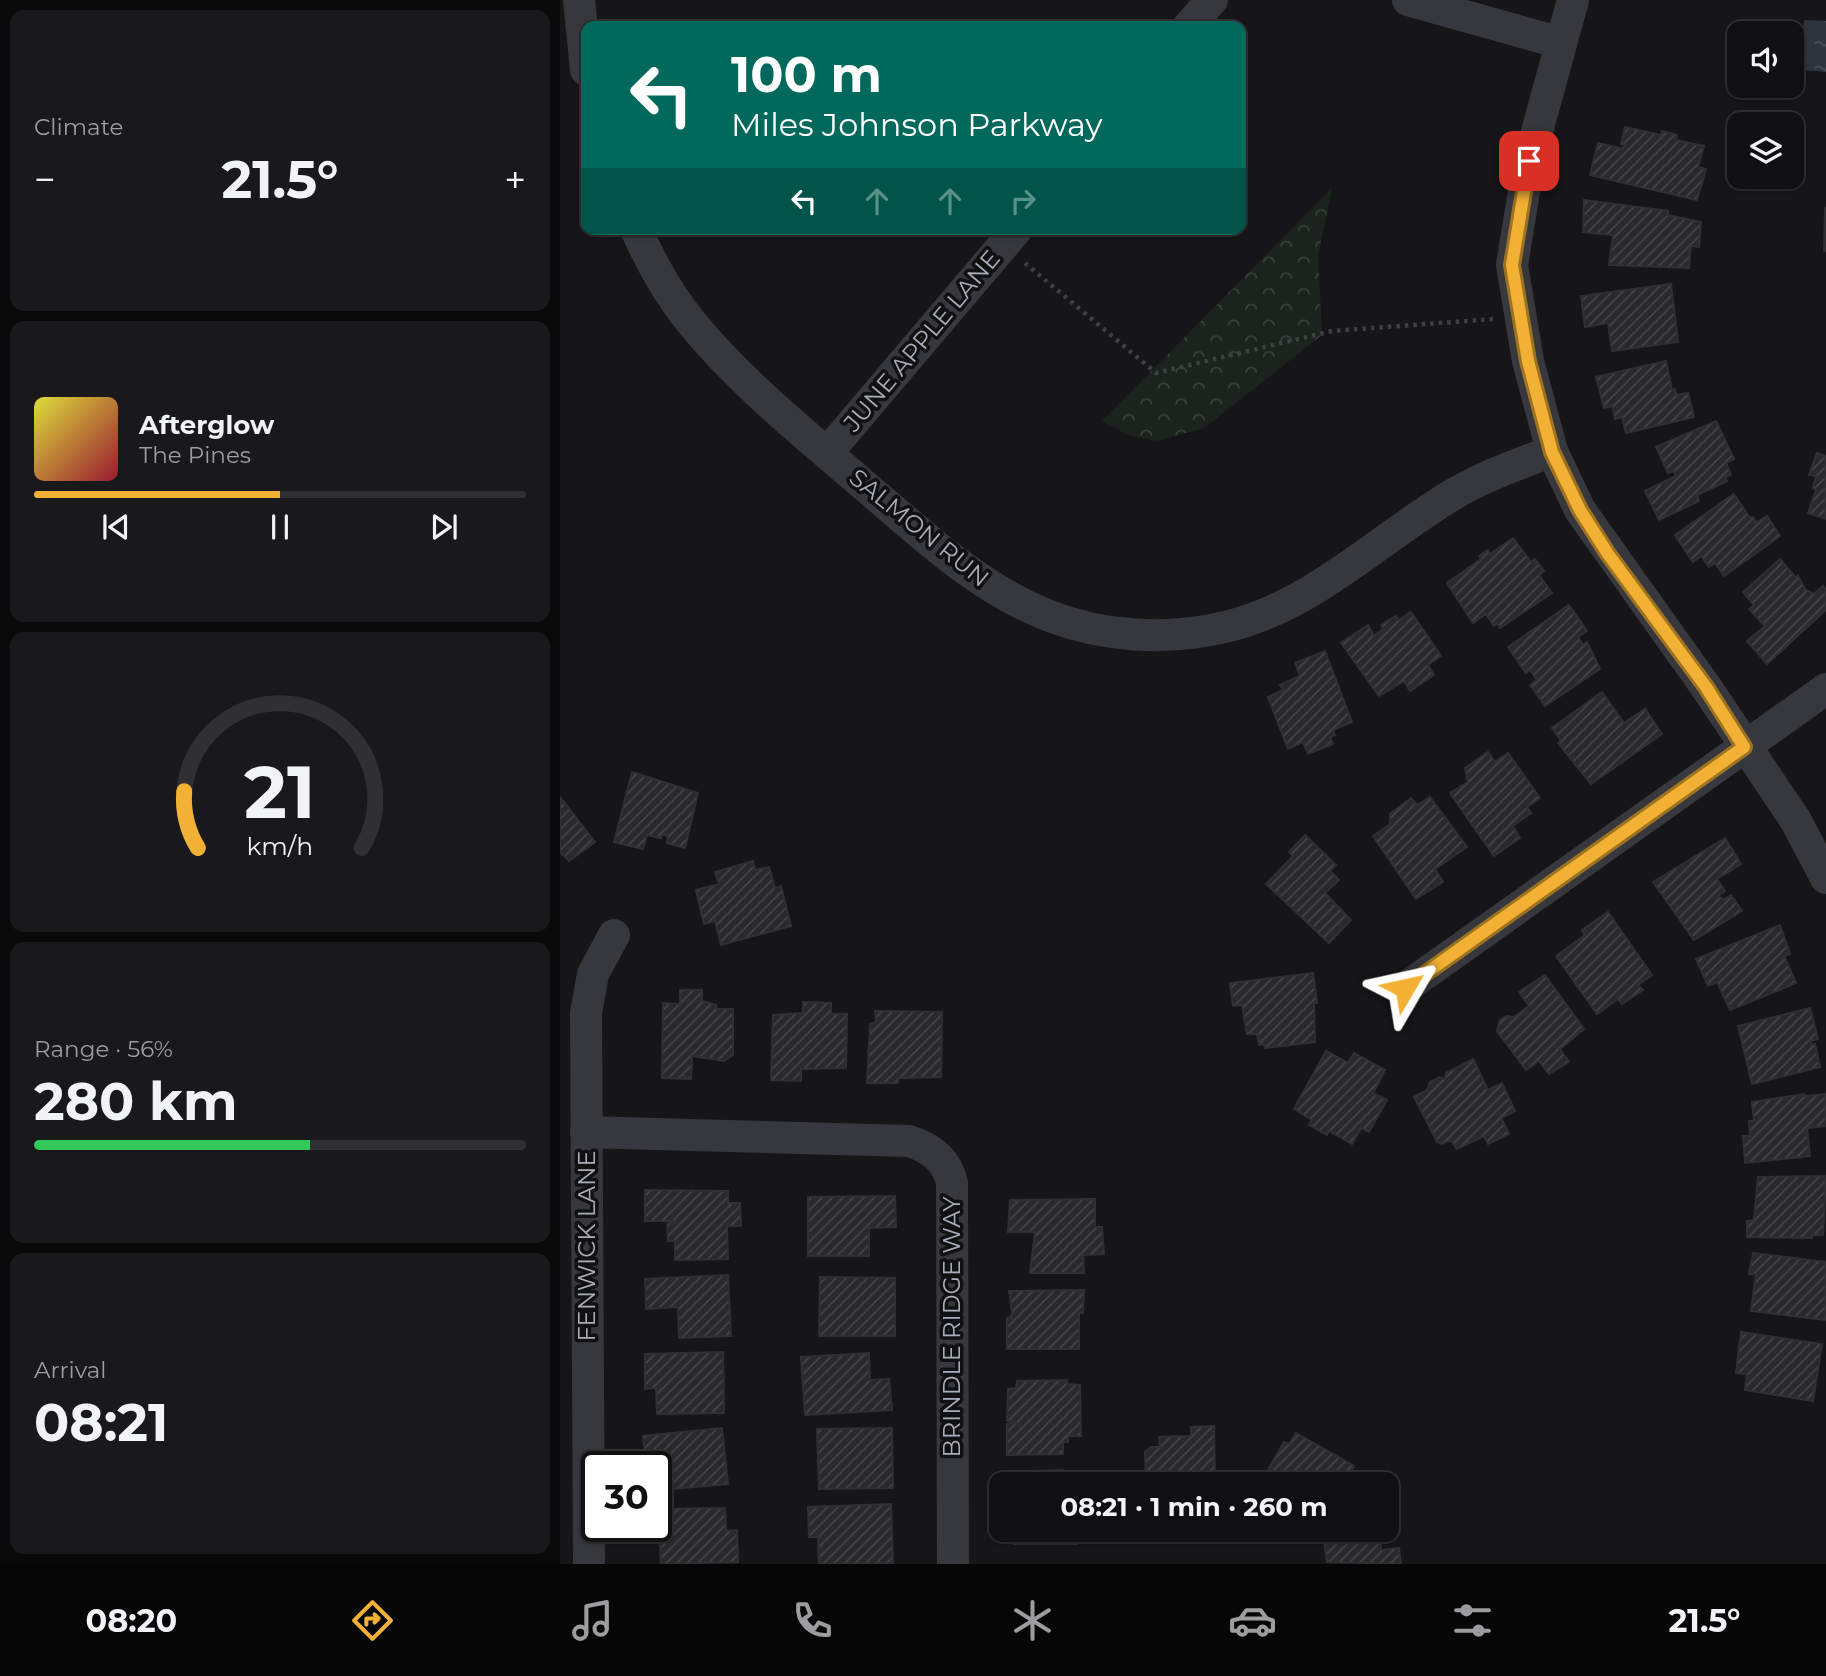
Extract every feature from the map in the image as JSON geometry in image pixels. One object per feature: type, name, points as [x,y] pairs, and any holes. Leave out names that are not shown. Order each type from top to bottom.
[{"type":"street","points":[[579,0],[581,21]]},
{"type":"street","points":[[1193,21],[1212,0]]},
{"type":"street","points":[[1408,0],[1561,43]]},
{"type":"street","points":[[1573,0],[1529,161],[1512,265],[1528,361],[1552,452],[1580,510],[1608,554],[1706,687],[1796,821],[1826,878]]},
{"type":"street","name":"SALMON RUN","points":[[640,235],[690,321],[758,391],[827,453],[972,576],[1048,615],[1092,628],[1136,636],[1225,627],[1289,603],[1346,569],[1449,497],[1490,475],[1552,452]]},
{"type":"street","name":"JUNE APPLE LANE","points":[[827,453],[1012,235]]},
{"type":"street","points":[[1405,988],[1826,689]]},
{"type":"street","name":"FENWICK LANE","points":[[589,1564],[586,1013],[593,974],[614,935]]},
{"type":"street","name":"BRINDLE RIDGE WAY","points":[[586,1132],[909,1141],[926,1146],[943,1161],[952,1183],[953,1564]]},
{"type":"path","points":[[1022,261],[1156,373],[1332,331],[1497,318]]},
{"type":"green space","points":[[1332,188],[1318,256],[1322,335],[1204,428],[1157,441],[1128,435],[1102,421]]},
{"type":"water","points":[[1804,21],[1826,21],[1826,72],[1804,70]]},
{"type":"building","points":[[1625,127],[1661,135],[1662,131],[1677,135],[1676,140],[1704,146],[1698,167],[1706,169],[1697,200],[1590,175],[1598,143],[1623,149],[1624,145],[1621,144]]},
{"type":"building","points":[[1584,200],[1668,211],[1668,215],[1701,222],[1699,247],[1691,246],[1689,268],[1609,265],[1613,235],[1583,232]]},
{"type":"building","points":[[1825,208],[1826,251],[1824,251]]},
{"type":"building","points":[[1671,284],[1678,342],[1612,351],[1608,323],[1585,327],[1581,296]]},
{"type":"building","points":[[1666,361],[1672,390],[1675,389],[1676,395],[1688,393],[1694,417],[1626,433],[1622,417],[1615,419],[1612,406],[1604,408],[1596,377]]},
{"type":"building","points":[[1716,421],[1734,459],[1726,463],[1731,475],[1725,477],[1727,481],[1697,495],[1699,501],[1659,520],[1645,491],[1676,476],[1674,471],[1668,473],[1656,447]]},
{"type":"building","points":[[1817,453],[1826,456],[1826,519],[1808,513],[1816,490],[1813,488],[1816,476],[1809,475]]},
{"type":"building","points":[[1734,494],[1750,518],[1753,517],[1756,523],[1767,516],[1780,536],[1724,576],[1715,563],[1709,567],[1701,556],[1693,562],[1675,535]]},
{"type":"building","points":[[1513,538],[1531,562],[1535,559],[1544,571],[1539,575],[1552,593],[1500,628],[1497,623],[1494,626],[1486,614],[1473,623],[1447,583],[1481,559],[1479,556],[1488,550],[1490,554]]},
{"type":"building","points":[[1780,559],[1796,578],[1798,576],[1805,589],[1814,594],[1823,586],[1826,590],[1826,610],[1767,664],[1747,641],[1765,626],[1749,609],[1754,605],[1743,592]]},
{"type":"building","points":[[1569,605],[1587,631],[1578,637],[1583,645],[1587,642],[1600,669],[1545,706],[1530,685],[1537,680],[1530,670],[1526,673],[1508,647]]},
{"type":"building","points":[[1411,612],[1441,656],[1428,665],[1434,675],[1410,691],[1404,681],[1379,696],[1341,643],[1368,625],[1374,636],[1383,629],[1381,625],[1396,616],[1399,620]]},
{"type":"building","points":[[1325,651],[1352,722],[1333,730],[1335,735],[1330,737],[1333,744],[1308,754],[1303,742],[1288,749],[1268,697],[1283,690],[1280,685],[1300,676],[1295,663]]},
{"type":"building","points":[[1602,692],[1624,723],[1645,709],[1662,734],[1591,784],[1558,743],[1561,741],[1552,728]]},
{"type":"building","points":[[1488,752],[1495,762],[1508,753],[1540,798],[1527,807],[1531,813],[1513,826],[1520,838],[1494,856],[1450,793],[1468,782],[1465,768]]},
{"type":"building","points":[[632,772],[698,793],[685,848],[667,843],[668,836],[662,834],[661,838],[647,835],[643,849],[614,842]]},
{"type":"building","points":[[560,797],[595,842],[569,861],[560,852]]},
{"type":"building","points":[[1430,797],[1467,847],[1435,869],[1443,882],[1416,899],[1373,836],[1390,824],[1390,814],[1411,798],[1417,805]]},
{"type":"building","points":[[1305,835],[1336,865],[1330,871],[1339,880],[1325,893],[1351,920],[1329,943],[1266,884],[1293,856],[1289,852]]},
{"type":"building","points":[[1725,838],[1741,864],[1717,879],[1725,891],[1719,895],[1723,900],[1731,895],[1742,911],[1694,940],[1653,882]]},
{"type":"building","points":[[753,861],[755,870],[769,867],[775,888],[781,886],[791,926],[721,945],[715,921],[704,924],[696,890],[719,884],[715,872]]},
{"type":"building","points":[[1608,912],[1652,975],[1638,985],[1643,990],[1622,1004],[1618,999],[1597,1014],[1556,956],[1585,935],[1582,930]]},
{"type":"building","points":[[1780,925],[1790,954],[1784,956],[1796,983],[1730,1010],[1717,982],[1708,986],[1696,959]]},
{"type":"building","points":[[1313,973],[1317,1003],[1314,1003],[1315,1042],[1265,1048],[1264,1044],[1259,1045],[1257,1034],[1247,1034],[1242,1005],[1233,1006],[1230,983]]},
{"type":"building","points":[[1545,975],[1584,1029],[1560,1049],[1569,1062],[1549,1074],[1539,1061],[1526,1070],[1497,1031],[1500,1020],[1507,1016],[1514,1017],[1529,1006],[1519,992]]},
{"type":"building","points":[[680,990],[702,990],[702,1001],[716,1005],[717,1009],[733,1009],[733,1055],[724,1061],[692,1056],[691,1079],[662,1078],[663,1003],[680,1004]]},
{"type":"building","points":[[803,1002],[831,1003],[831,1014],[847,1014],[846,1068],[801,1069],[801,1081],[771,1080],[773,1015],[803,1013]]},
{"type":"building","points":[[1810,1008],[1818,1039],[1810,1041],[1811,1045],[1815,1044],[1820,1067],[1752,1084],[1738,1026]]},
{"type":"building","points":[[875,1011],[942,1012],[941,1077],[899,1078],[898,1083],[867,1083],[870,1024],[876,1022]]},
{"type":"building","points":[[1326,1051],[1348,1063],[1354,1053],[1385,1070],[1373,1093],[1387,1100],[1369,1132],[1361,1128],[1352,1144],[1329,1131],[1327,1135],[1309,1125],[1312,1120],[1294,1109]]},
{"type":"building","points":[[1473,1059],[1488,1090],[1502,1083],[1515,1111],[1501,1118],[1509,1134],[1488,1144],[1484,1136],[1457,1149],[1451,1140],[1442,1144],[1437,1142],[1414,1097],[1427,1090],[1430,1082],[1440,1077],[1445,1079],[1446,1073]]},
{"type":"building","points":[[1804,1094],[1826,1094],[1826,1126],[1807,1128],[1810,1156],[1745,1163],[1743,1136],[1750,1136],[1749,1121],[1754,1121],[1752,1102]]},
{"type":"building","points":[[1826,1176],[1823,1235],[1812,1235],[1812,1238],[1747,1237],[1747,1221],[1754,1220],[1758,1177]]},
{"type":"building","points":[[645,1190],[728,1191],[728,1203],[740,1203],[741,1226],[727,1226],[728,1259],[675,1260],[675,1241],[668,1241],[667,1224],[676,1221],[645,1221]]},
{"type":"building","points":[[895,1196],[896,1227],[869,1228],[869,1256],[808,1256],[808,1197]]},
{"type":"building","points":[[1095,1199],[1095,1227],[1102,1227],[1104,1254],[1083,1255],[1084,1273],[1030,1273],[1035,1232],[1008,1232],[1010,1200]]},
{"type":"building","points":[[1753,1253],[1826,1262],[1826,1320],[1751,1311],[1756,1274],[1749,1274]]},
{"type":"building","points":[[728,1275],[731,1336],[679,1338],[678,1307],[646,1309],[645,1279]]},
{"type":"building","points":[[820,1277],[895,1278],[895,1336],[819,1336]]},
{"type":"building","points":[[1084,1290],[1083,1313],[1079,1313],[1079,1349],[1007,1349],[1007,1318],[1011,1317],[1012,1312],[1009,1291]]},
{"type":"building","points":[[1741,1332],[1822,1344],[1813,1401],[1745,1390],[1747,1374],[1736,1373]]},
{"type":"building","points":[[723,1352],[724,1413],[657,1414],[656,1388],[645,1389],[645,1354]]},
{"type":"building","points":[[869,1353],[870,1380],[889,1379],[892,1410],[805,1415],[801,1357]]},
{"type":"building","points":[[1067,1380],[1067,1384],[1080,1385],[1081,1436],[1068,1436],[1068,1442],[1063,1442],[1063,1454],[1007,1455],[1007,1424],[1017,1423],[1007,1421],[1008,1389],[1016,1388],[1017,1381]]},
{"type":"building","points":[[1214,1426],[1215,1472],[1146,1472],[1145,1452],[1151,1447],[1160,1447],[1159,1437],[1191,1436],[1191,1427]]},
{"type":"building","points":[[722,1428],[728,1484],[672,1489],[672,1451],[645,1451],[643,1436]]},
{"type":"building","points":[[892,1428],[893,1488],[819,1489],[817,1429]]},
{"type":"building","points":[[1296,1433],[1354,1466],[1351,1472],[1267,1472],[1284,1442],[1289,1444]]},
{"type":"building","points":[[1063,1470],[1063,1472],[1030,1472]]},
{"type":"building","points":[[891,1504],[893,1563],[819,1564],[818,1537],[809,1537],[808,1507]]},
{"type":"building","points":[[725,1508],[726,1531],[737,1530],[738,1562],[661,1564],[660,1542],[672,1542],[672,1509]]},
{"type":"building","points":[[1014,1542],[1077,1542],[1077,1544]]},
{"type":"building","points":[[1324,1542],[1381,1542],[1381,1550],[1399,1548],[1401,1564],[1327,1562]]},
{"type":"route","points":[[1405,988],[1744,747],[1706,687],[1608,554],[1580,510],[1552,452],[1528,361],[1512,265],[1529,161]]}]
